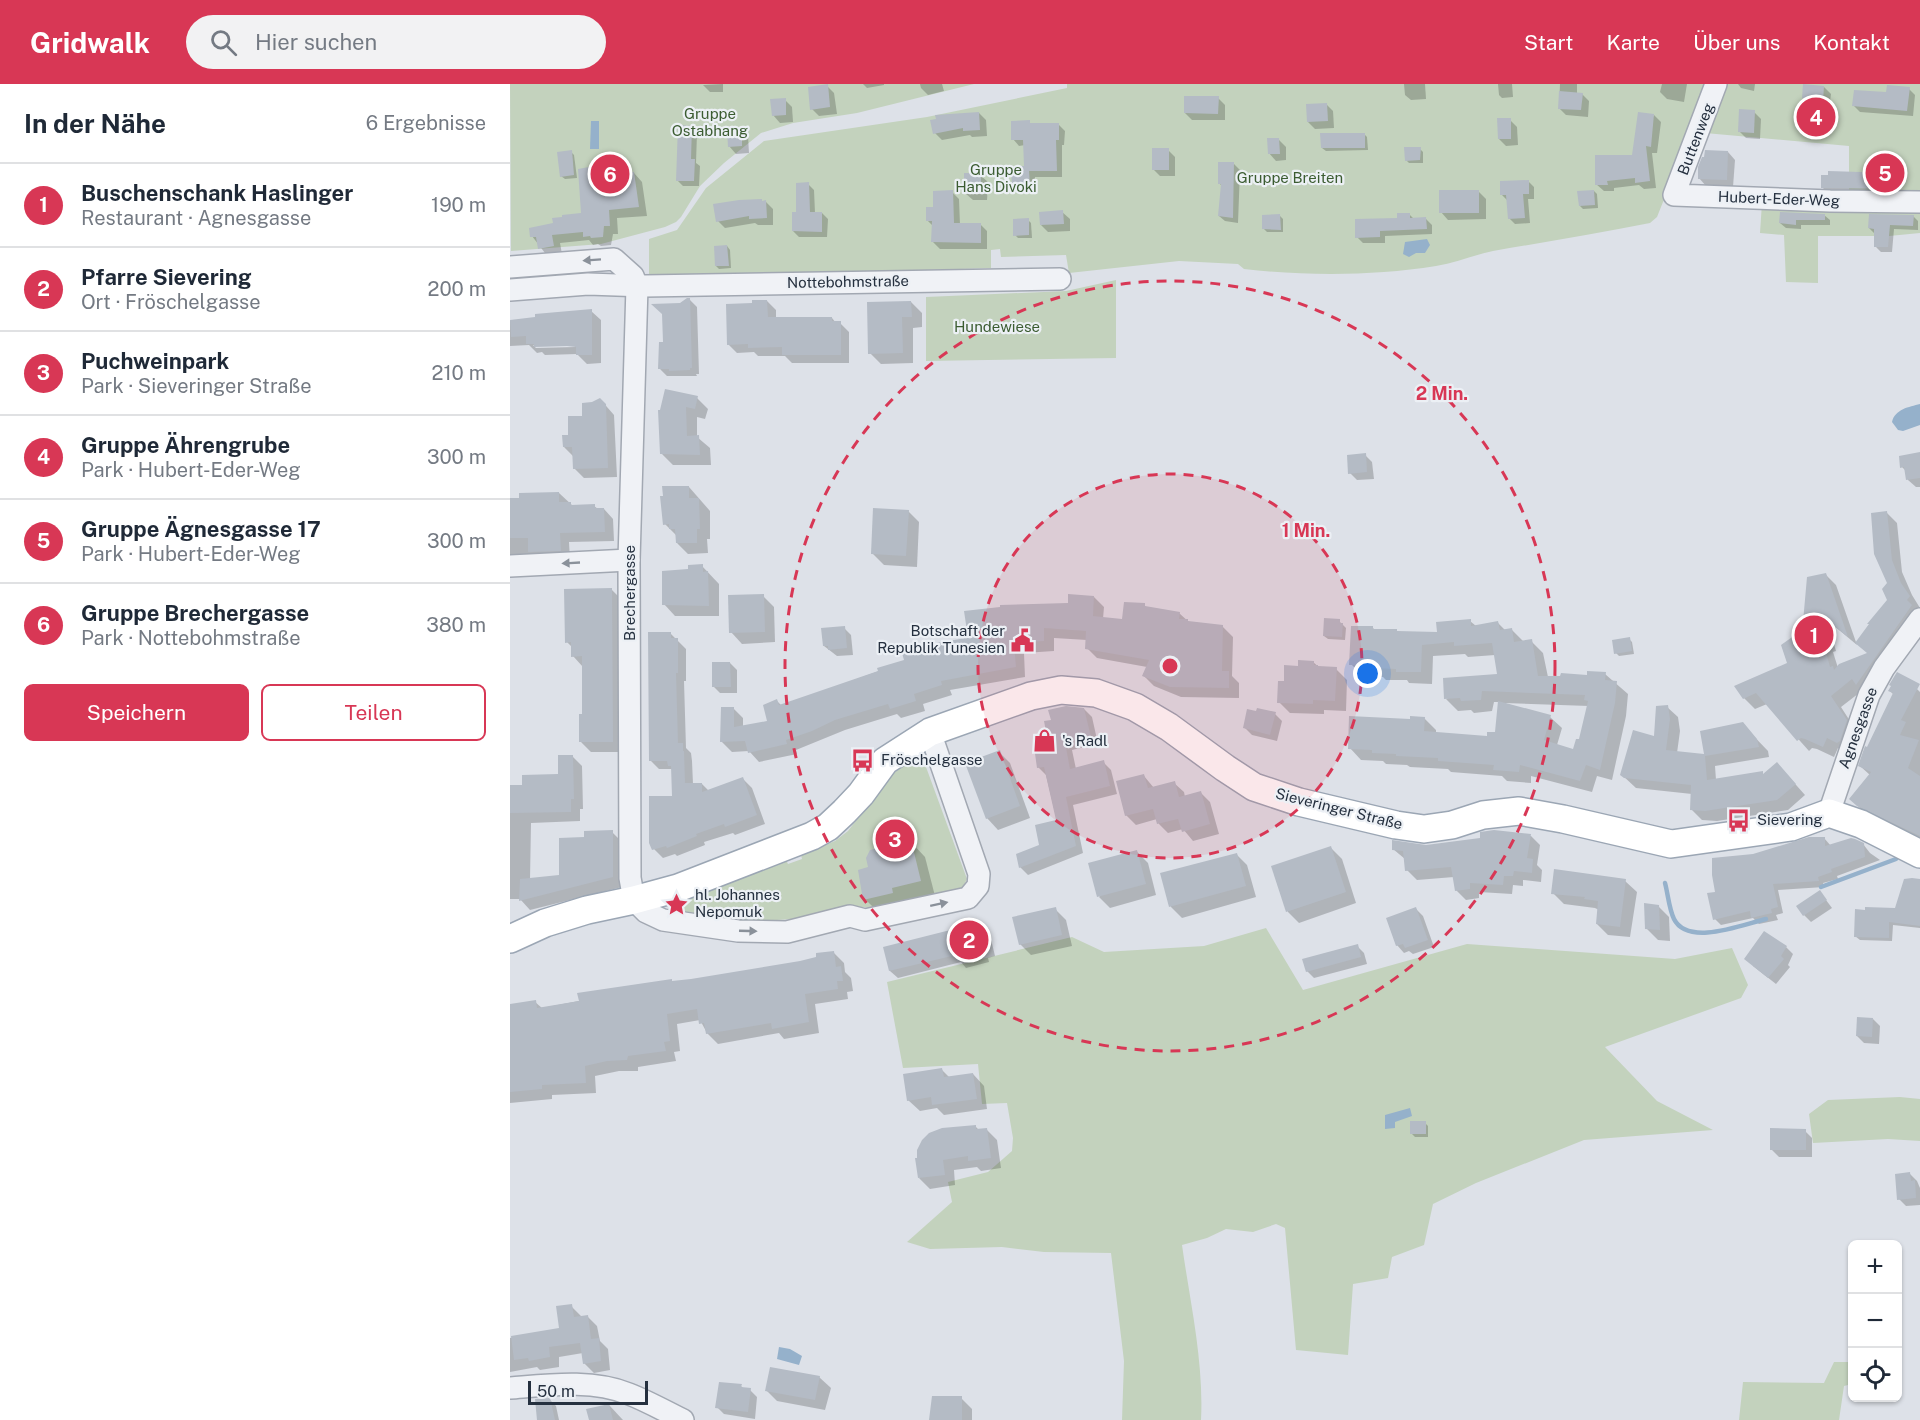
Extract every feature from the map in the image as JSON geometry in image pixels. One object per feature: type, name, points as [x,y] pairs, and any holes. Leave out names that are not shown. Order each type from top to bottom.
[{"type":"main road","name":"Sieveringer Straße","points":[[510,939],[545,923],[587,910],[678,888],[778,850],[828,827],[861,794],[885,760],[930,732],[1031,696],[1061,690],[1096,693],[1135,707],[1169,727],[1254,787],[1299,802],[1396,825],[1424,829],[1452,825],[1483,815],[1519,811],[1671,844],[1791,827],[1828,813]]},
{"type":"main road","points":[[1828,813],[1861,824],[1920,854]]},
{"type":"street","name":"Buttenweg","points":[[1674,195],[1716,84]]},
{"type":"street","name":"Hubert-Eder-Weg","points":[[1674,195],[1920,202]]},
{"type":"street","points":[[510,267],[614,259],[633,276],[636,286]]},
{"type":"street","name":"Nottebohmstraße","points":[[510,290],[588,284],[636,286],[1060,279]]},
{"type":"street","name":"Brechergasse","points":[[634,900],[630,878],[629,560],[636,286]]},
{"type":"street","points":[[510,566],[629,560]]},
{"type":"street","name":"Agnesgasse","points":[[1828,813],[1876,679],[1920,619]]},
{"type":"street","points":[[634,900],[646,912],[663,920],[738,931],[787,932],[850,916],[865,920],[968,897],[978,886],[979,874],[930,732]]},
{"type":"street","points":[[510,1388],[566,1384],[600,1388],[627,1393],[683,1420]]},
{"type":"green space","name":"Gruppe Ostabhang","points":[[510,84],[974,84],[857,113],[793,123],[761,133],[700,186],[681,217],[665,227],[601,244],[511,251]]},
{"type":"green space","name":"Gruppe Breiten","points":[[1067,84],[1710,84],[1657,217],[1650,223],[1493,251],[1436,266],[1388,272],[1316,274],[1244,269],[1238,264],[1179,261],[1069,273],[1066,255],[1001,257],[1000,249],[991,250],[991,268],[928,270],[927,276],[761,274],[760,276],[649,279],[649,239],[677,230],[706,188],[764,141],[927,117],[1067,88]]},
{"type":"green space","points":[[1723,84],[1920,84],[1920,233],[1889,236],[1818,236],[1818,283],[1786,282],[1784,235],[1760,233],[1762,203],[1849,197],[1849,146],[1705,133]]},
{"type":"green space","name":"Hundewiese","points":[[1116,280],[1116,358],[926,361],[926,297],[1066,291]]},
{"type":"green space","points":[[919,755],[922,756],[967,879],[962,889],[873,908],[848,906],[807,918],[746,922],[670,910],[669,902],[786,860],[788,864],[802,859],[801,855],[835,841],[848,831],[891,775]]},
{"type":"green space","points":[[1266,928],[1303,990],[1467,944],[1675,959],[1732,948],[1748,985],[1741,998],[1605,1047],[1657,1101],[1713,1130],[1584,1140],[1476,1183],[1433,1204],[1424,1245],[1392,1257],[1388,1278],[1353,1284],[1348,1355],[1296,1350],[1285,1228],[1276,1224],[1253,1232],[1226,1229],[1207,1238],[1182,1245],[1198,1354],[1201,1420],[1122,1420],[1124,1361],[1111,1253],[1044,1252],[1002,1247],[930,1249],[907,1242],[952,1202],[948,1182],[988,1172],[1012,1151],[1013,1138],[1007,1103],[982,1104],[978,1064],[903,1068],[887,982],[1072,937],[1104,952],[1204,946]]},
{"type":"green space","points":[[1900,1097],[1920,1099],[1920,1141],[1888,1139],[1813,1143],[1809,1114],[1828,1100]]},
{"type":"green space","points":[[1834,1362],[1848,1362],[1848,1385],[1844,1386],[1839,1420],[1739,1420],[1743,1382],[1824,1383]]},
{"type":"water","points":[[591,121],[599,121],[599,149],[590,149]]},
{"type":"water","points":[[1427,239],[1430,245],[1425,253],[1416,253],[1409,257],[1403,254],[1405,242]]},
{"type":"water","points":[[1920,404],[1920,425],[1903,431],[1898,430],[1892,422],[1896,414],[1903,409]]},
{"type":"water","points":[[1410,1108],[1412,1116],[1395,1122],[1395,1128],[1385,1129],[1385,1115]]},
{"type":"water","points":[[779,1347],[790,1349],[802,1356],[799,1365],[777,1359]]},
{"type":"building","points":[[828,84],[830,107],[810,110],[808,87]]},
{"type":"building","points":[[1803,84],[1824,86],[1823,103],[1802,98]]},
{"type":"building","points":[[1887,85],[1910,87],[1907,111],[1852,106],[1854,90],[1886,92]]},
{"type":"building","points":[[1559,91],[1583,93],[1581,110],[1558,109]]},
{"type":"building","points":[[1184,96],[1219,96],[1218,114],[1184,113]]},
{"type":"building","points":[[786,98],[786,115],[772,116],[770,99]]},
{"type":"building","points":[[1327,103],[1328,121],[1307,122],[1306,104]]},
{"type":"building","points":[[1739,109],[1755,110],[1754,133],[1738,132]]},
{"type":"building","points":[[979,112],[980,130],[963,131],[963,128],[933,134],[930,120],[936,119],[935,115]]},
{"type":"building","points":[[1638,112],[1654,114],[1651,147],[1646,146],[1650,181],[1635,183],[1635,178],[1607,181],[1608,185],[1595,185],[1595,155],[1632,155]]},
{"type":"building","points":[[1497,118],[1511,118],[1511,139],[1498,139]]},
{"type":"building","points":[[1030,120],[1030,123],[1059,123],[1059,140],[1056,140],[1057,171],[1029,171],[1030,186],[1012,186],[1011,167],[1024,166],[1023,140],[1011,140],[1011,121]]},
{"type":"building","points":[[678,125],[692,126],[691,159],[695,159],[694,181],[676,181]]},
{"type":"building","points":[[742,127],[742,146],[728,147],[727,128]]},
{"type":"building","points":[[1320,133],[1365,133],[1365,148],[1321,148]]},
{"type":"building","points":[[1267,138],[1279,138],[1280,154],[1268,154]]},
{"type":"building","points":[[1404,147],[1421,147],[1420,160],[1405,161]]},
{"type":"building","points":[[1152,148],[1169,148],[1169,170],[1152,170]]},
{"type":"building","points":[[572,150],[574,175],[560,177],[557,152]]},
{"type":"building","points":[[1705,150],[1728,151],[1727,180],[1698,179],[1698,167]]},
{"type":"building","points":[[1218,162],[1234,162],[1233,218],[1218,216],[1221,184],[1218,184]]},
{"type":"building","points":[[606,164],[607,174],[634,172],[639,207],[609,210],[610,226],[604,226],[603,237],[583,237],[583,232],[552,235],[554,246],[538,249],[536,237],[530,237],[529,228],[553,223],[552,218],[562,217],[562,215],[581,213],[578,169]]},
{"type":"building","points":[[1828,171],[1893,173],[1892,188],[1901,189],[1821,188],[1821,175],[1828,175]]},
{"type":"building","points":[[964,173],[981,173],[981,194],[964,194]]},
{"type":"building","points":[[1529,180],[1529,194],[1523,194],[1525,218],[1508,219],[1506,195],[1500,195],[1500,181]]},
{"type":"building","points":[[809,182],[810,212],[822,212],[822,232],[792,231],[792,212],[796,212],[796,183]]},
{"type":"building","points":[[953,190],[954,223],[981,223],[981,243],[931,242],[932,221],[926,221],[926,207],[933,207],[933,191]]},
{"type":"building","points":[[1439,190],[1479,190],[1479,213],[1439,213]]},
{"type":"building","points":[[1594,190],[1595,205],[1579,206],[1577,191]]},
{"type":"building","points":[[762,199],[762,201],[766,200],[767,218],[749,219],[749,216],[716,222],[713,204]]},
{"type":"building","points":[[1063,210],[1064,224],[1040,225],[1039,212]]},
{"type":"building","points":[[1780,212],[1825,214],[1825,220],[1796,220],[1796,225],[1779,223]]},
{"type":"building","points":[[1397,213],[1410,213],[1410,218],[1426,217],[1427,229],[1380,231],[1380,237],[1355,238],[1355,219],[1397,218]]},
{"type":"building","points":[[1280,214],[1281,230],[1262,229],[1262,215]]},
{"type":"building","points":[[1869,214],[1914,215],[1913,226],[1890,225],[1888,247],[1874,247],[1874,229],[1868,228]]},
{"type":"building","points":[[1029,218],[1029,235],[1013,236],[1013,219]]},
{"type":"building","points":[[727,245],[729,266],[715,266],[714,246]]},
{"type":"building","points":[[690,298],[692,368],[669,371],[669,369],[658,369],[659,342],[663,342],[662,314],[651,304],[680,303]]},
{"type":"building","points":[[752,300],[767,300],[768,317],[832,317],[832,321],[841,321],[841,355],[782,355],[782,347],[748,348],[748,344],[727,345],[726,304],[752,303]]},
{"type":"building","points":[[911,301],[912,317],[902,317],[903,353],[868,354],[867,302]]},
{"type":"building","points":[[592,309],[592,355],[576,355],[576,347],[534,347],[534,344],[526,344],[526,336],[511,337],[510,320],[535,317],[535,314]]},
{"type":"building","points":[[665,389],[698,396],[695,409],[686,407],[687,436],[699,435],[700,455],[660,454],[658,410],[660,410]]},
{"type":"building","points":[[600,398],[606,404],[608,468],[573,469],[572,447],[563,447],[562,435],[568,435],[568,416],[582,416],[582,403]]},
{"type":"building","points":[[1920,452],[1920,478],[1906,480],[1904,467],[1900,468],[1899,456]]},
{"type":"building","points":[[1366,453],[1367,472],[1348,474],[1347,455]]},
{"type":"building","points":[[662,486],[689,486],[689,498],[699,498],[700,529],[697,529],[697,543],[676,543],[675,529],[669,529],[669,524],[663,525],[660,496],[663,496]]},
{"type":"building","points":[[559,492],[559,502],[571,502],[571,505],[595,504],[595,508],[604,508],[605,532],[560,533],[561,551],[528,552],[528,538],[510,538],[510,498],[519,498],[519,493]]},
{"type":"building","points":[[873,508],[909,510],[906,556],[871,554]]},
{"type":"building","points":[[1887,511],[1892,560],[1901,583],[1910,596],[1907,600],[1912,605],[1856,685],[1852,679],[1831,696],[1847,720],[1840,741],[1837,743],[1827,738],[1823,747],[1801,738],[1797,741],[1756,693],[1743,699],[1734,686],[1787,663],[1781,645],[1795,635],[1795,622],[1803,622],[1807,577],[1826,573],[1848,637],[1818,613],[1830,667],[1833,666],[1834,670],[1839,664],[1867,653],[1855,643],[1887,600],[1882,589],[1887,583],[1874,554],[1871,513]]},
{"type":"building","points":[[703,564],[703,572],[708,571],[709,606],[662,605],[662,571],[688,569],[688,565]]},
{"type":"building","points":[[612,588],[613,742],[579,742],[579,714],[582,714],[582,656],[571,657],[571,642],[565,643],[564,589]]},
{"type":"building","points":[[764,594],[765,632],[729,633],[728,595]]},
{"type":"building","points":[[1068,594],[1094,596],[1093,616],[1122,619],[1124,602],[1145,603],[1145,606],[1180,612],[1179,619],[1223,625],[1222,671],[1229,671],[1229,688],[1170,687],[1142,676],[1149,660],[1085,649],[1086,631],[1044,628],[1044,641],[1014,643],[1016,667],[941,681],[942,685],[914,694],[916,701],[890,709],[888,704],[835,720],[786,740],[787,744],[748,753],[745,741],[720,742],[721,707],[734,707],[734,727],[767,721],[763,705],[777,699],[779,705],[878,671],[877,668],[904,660],[902,653],[930,644],[966,638],[964,611],[1000,607],[1000,605],[1068,603]]},
{"type":"building","points":[[1324,618],[1340,619],[1340,623],[1343,623],[1342,637],[1323,636]]},
{"type":"building","points":[[1471,619],[1471,626],[1498,621],[1500,630],[1512,628],[1514,642],[1532,639],[1538,676],[1560,676],[1561,673],[1587,675],[1587,671],[1606,672],[1605,680],[1617,681],[1615,703],[1600,770],[1586,765],[1580,781],[1520,765],[1519,772],[1493,770],[1494,765],[1438,761],[1438,758],[1396,756],[1396,754],[1372,753],[1372,750],[1348,749],[1349,716],[1410,719],[1410,716],[1425,717],[1424,731],[1487,736],[1487,732],[1495,732],[1498,701],[1551,715],[1544,740],[1573,749],[1576,739],[1579,739],[1588,701],[1584,700],[1585,695],[1482,691],[1481,700],[1444,699],[1443,678],[1497,674],[1492,643],[1454,646],[1454,642],[1422,645],[1421,672],[1396,672],[1396,669],[1372,668],[1372,665],[1349,665],[1351,626],[1437,632],[1436,622]]},
{"type":"building","points":[[845,626],[847,648],[828,650],[828,646],[823,646],[821,628]]},
{"type":"building","points":[[648,632],[671,632],[671,638],[678,638],[678,673],[676,673],[678,743],[683,743],[685,783],[702,783],[702,792],[743,777],[757,815],[725,827],[724,824],[696,834],[697,836],[667,848],[666,846],[652,850],[649,843],[649,796],[672,796],[671,766],[668,766],[667,761],[649,761]]},
{"type":"building","points":[[1630,637],[1632,651],[1614,654],[1612,640]]},
{"type":"building","points":[[1298,660],[1314,661],[1314,665],[1318,666],[1337,667],[1335,701],[1313,700],[1313,704],[1277,703],[1278,681],[1284,681],[1284,665],[1298,666]]},
{"type":"building","points":[[712,662],[730,662],[731,687],[712,687]]},
{"type":"building","points":[[1897,672],[1920,684],[1901,720],[1906,722],[1900,735],[1919,740],[1908,768],[1920,776],[1920,836],[1857,806],[1849,799],[1871,772],[1858,766],[1865,746],[1867,747],[1893,693],[1888,691],[1891,686],[1889,685]]},
{"type":"building","points":[[1668,705],[1670,719],[1666,750],[1704,754],[1700,731],[1743,722],[1757,739],[1759,747],[1705,756],[1707,780],[1763,771],[1763,774],[1777,762],[1796,784],[1777,800],[1705,811],[1690,810],[1691,785],[1624,778],[1620,775],[1633,730],[1654,736],[1656,706]]},
{"type":"building","points":[[1066,706],[1084,708],[1091,737],[1065,742],[1070,769],[1104,760],[1110,786],[1066,797],[1076,846],[1019,868],[1016,854],[1039,845],[1035,825],[1056,820],[1044,767],[1037,768],[1033,739],[1047,737],[1044,721],[1051,720],[1048,710]]},
{"type":"building","points":[[1257,708],[1276,712],[1270,735],[1243,728],[1247,709],[1256,711]]},
{"type":"building","points":[[1000,750],[1020,806],[986,819],[965,763]]},
{"type":"building","points":[[558,755],[573,755],[574,799],[571,799],[571,812],[510,813],[510,785],[522,785],[522,775],[558,774]]},
{"type":"building","points":[[1144,774],[1148,788],[1175,781],[1179,797],[1201,791],[1210,824],[1182,832],[1178,819],[1157,824],[1153,809],[1125,816],[1116,781]]},
{"type":"building","points":[[613,830],[613,877],[519,901],[520,879],[559,875],[559,838],[584,837],[584,831]]},
{"type":"building","points":[[1494,830],[1531,834],[1527,858],[1533,859],[1532,873],[1514,871],[1513,876],[1504,876],[1503,885],[1470,883],[1470,889],[1455,891],[1451,867],[1405,871],[1403,851],[1392,850],[1392,840],[1426,845],[1480,838],[1480,832]]},
{"type":"building","points":[[1809,837],[1825,837],[1825,846],[1851,838],[1855,839],[1864,843],[1865,857],[1831,869],[1832,872],[1818,877],[1819,881],[1773,884],[1778,907],[1771,909],[1772,913],[1751,918],[1750,911],[1713,920],[1707,893],[1715,892],[1712,858],[1753,854]]},
{"type":"building","points":[[911,840],[921,881],[892,888],[893,893],[863,900],[858,870],[868,867],[866,858],[870,850]]},
{"type":"building","points":[[1331,846],[1346,892],[1286,912],[1271,866]]},
{"type":"building","points":[[1137,850],[1146,884],[1097,897],[1088,863]]},
{"type":"building","points":[[1237,853],[1246,886],[1169,907],[1160,873]]},
{"type":"building","points":[[1554,869],[1626,879],[1620,927],[1596,924],[1598,901],[1584,899],[1585,897],[1551,894]]},
{"type":"building","points":[[1904,879],[1920,879],[1920,926],[1889,922],[1889,938],[1854,937],[1855,909],[1895,908]]},
{"type":"building","points":[[1820,890],[1827,900],[1803,916],[1796,906]]},
{"type":"building","points":[[1644,903],[1659,905],[1660,930],[1645,929]]},
{"type":"building","points":[[1056,907],[1062,935],[1019,945],[1012,917]]},
{"type":"building","points":[[1416,907],[1428,940],[1405,948],[1403,944],[1396,946],[1386,918]]},
{"type":"building","points":[[982,922],[989,949],[982,951],[983,955],[957,961],[956,955],[889,971],[883,947]]},
{"type":"building","points":[[1764,931],[1787,946],[1781,956],[1784,959],[1768,978],[1744,959]]},
{"type":"building","points":[[1358,944],[1361,957],[1306,972],[1302,959]]},
{"type":"building","points":[[834,951],[836,967],[841,966],[843,981],[837,981],[838,989],[805,994],[809,1022],[772,1029],[771,1023],[706,1034],[704,1023],[699,1024],[697,1009],[667,1014],[670,1041],[664,1042],[666,1051],[628,1056],[627,1060],[607,1061],[585,1066],[586,1083],[542,1085],[542,1089],[510,1092],[510,1004],[536,1000],[537,1008],[579,1001],[577,993],[672,979],[672,981],[691,979],[800,961],[816,957],[816,953]]},
{"type":"building","points":[[1857,1017],[1873,1018],[1872,1037],[1856,1036]]},
{"type":"building","points":[[942,1068],[944,1077],[973,1073],[977,1099],[932,1105],[931,1097],[907,1101],[903,1074]]},
{"type":"building","points":[[1410,1121],[1426,1121],[1426,1134],[1410,1134]]},
{"type":"building","points":[[976,1125],[976,1129],[987,1128],[991,1158],[968,1161],[968,1156],[943,1160],[945,1175],[918,1178],[915,1158],[917,1158],[917,1150],[922,1140],[929,1133],[942,1128]]},
{"type":"building","points":[[1770,1128],[1806,1129],[1806,1150],[1770,1150]]},
{"type":"building","points":[[1910,1172],[1911,1181],[1915,1180],[1916,1198],[1897,1200],[1895,1174]]},
{"type":"building","points":[[572,1304],[574,1317],[588,1315],[591,1339],[599,1338],[601,1361],[583,1364],[580,1343],[549,1347],[550,1357],[529,1361],[528,1358],[514,1360],[511,1336],[559,1328],[556,1306]]},
{"type":"building","points":[[770,1367],[820,1376],[815,1400],[765,1391]]},
{"type":"building","points":[[719,1382],[742,1384],[741,1387],[751,1388],[748,1412],[715,1408]]},
{"type":"building","points":[[932,1396],[962,1396],[962,1420],[929,1420]]},
{"type":"building","points":[[550,1398],[555,1420],[537,1420],[535,1399]]},
{"type":"building","points":[[609,1404],[613,1420],[589,1420],[586,1409]]},
{"type":"waterway","points":[[1821,887],[1896,859]]},
{"type":"waterway","points":[[1665,883],[1674,919],[1681,927],[1691,932],[1703,933],[1731,929],[1766,919]]},
{"type":"place","name":"Gruppe Ährengrube","points":[[1816,117]]},
{"type":"place","name":"Gruppe Ägnesgasse 17","points":[[1885,173]]},
{"type":"place","name":"Gruppe Brechergasse","points":[[610,174]]},
{"type":"place","name":"Buschenschank Haslinger","points":[[1814,635]]},
{"type":"place","name":"Botschaft der Republik Tunesien","points":[[1023,640]]},
{"type":"place","name":"'s Radl","points":[[1044,741]]},
{"type":"place","name":"Fröschelgasse","points":[[863,760]]},
{"type":"place","name":"Sievering","points":[[1739,820]]},
{"type":"place","name":"Puchweinpark","points":[[895,839]]},
{"type":"place","name":"hl. Johannes Nepomuk","points":[[677,904]]},
{"type":"place","name":"Pfarre Sievering","points":[[969,940]]},
{"type":"park label","name":"Gruppe Hans Divoki","points":[[996,178]]}]
